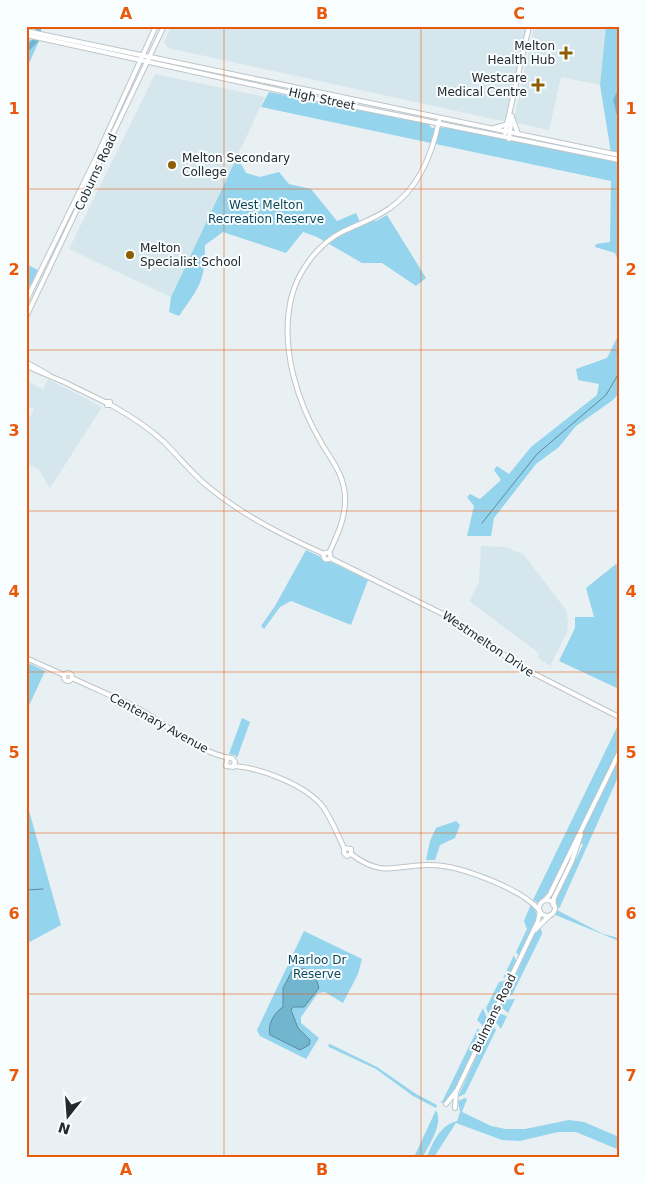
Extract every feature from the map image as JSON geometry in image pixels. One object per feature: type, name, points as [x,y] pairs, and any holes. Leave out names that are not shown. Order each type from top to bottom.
[{"type":"street","name":"Coburns Road","points":[[26,301],[156,26]]},
{"type":"street","name":"Coburns Road","points":[[26,318],[164,26]]},
{"type":"street","points":[[504,138],[529,26]]},
{"type":"street","name":"High Street","points":[[26,31],[62,40],[143,54],[440,120],[504,138],[619,160]]},
{"type":"street","name":"High Street","points":[[26,35],[37,35]]},
{"type":"street","name":"High Street","points":[[68,41],[148,62],[332,102],[487,128],[619,156]]},
{"type":"street","points":[[510,139],[512,108]]},
{"type":"street","points":[[512,115],[518,134]]},
{"type":"street","points":[[328,555],[345,514],[345,494],[339,470],[322,444],[308,415],[293,371],[287,333],[291,297],[302,271],[324,245],[340,233],[391,208],[408,192],[421,174],[429,158],[440,120]]},
{"type":"street","points":[[487,128],[508,124]]},
{"type":"street","points":[[79,192],[85,196]]},
{"type":"street","points":[[36,280],[43,283]]},
{"type":"street","name":"Westmelton Drive","points":[[26,362],[109,404],[141,424],[163,441],[205,484],[260,524],[328,555],[453,619],[521,667],[619,717]]},
{"type":"street","name":"Westmelton Drive","points":[[26,366],[49,375]]},
{"type":"street","name":"Centenary Avenue","points":[[26,658],[64,675],[70,673],[72,678],[136,708],[172,732],[226,760]]},
{"type":"street","points":[[539,910],[543,901],[550,894],[619,753]]},
{"type":"street","points":[[234,764],[232,758],[226,760],[228,767],[234,764],[266,772],[310,794],[322,806],[331,820],[344,848],[350,848],[351,854],[361,862],[380,869],[392,870],[432,865],[459,869],[530,900],[550,901],[554,904]]},
{"type":"street","points":[[530,900],[539,910],[549,916],[553,911],[554,898],[572,861],[586,821]]},
{"type":"street","name":"Bulmans Road","points":[[446,1104],[457,1090],[531,935],[539,910]]},
{"type":"street","name":"Bulmans Road","points":[[531,935],[549,916]]},
{"type":"street","name":"Bulmans Road","points":[[455,1108],[457,1090]]},
{"type":"shaded area","points":[[171,26],[527,26],[506,119],[502,121],[168,48],[164,43]]},
{"type":"shaded area","name":"Melton Health Hub","points":[[534,26],[606,26],[600,85],[561,77],[549,130],[516,123],[514,120]]},
{"type":"shaded area","name":"Melton Secondary College","points":[[155,74],[265,97],[171,297],[69,249]]},
{"type":"shaded area","points":[[48,379],[102,407],[50,488],[39,470],[27,463],[26,459],[26,425],[34,409],[26,405],[26,381],[43,389]]},
{"type":"shaded area","points":[[481,546],[506,547],[524,555],[566,610],[567,632],[550,666],[537,657],[539,653],[469,601],[479,582]]},
{"type":"shaded area","points":[[293,969],[305,969],[315,975],[319,988],[304,1007],[293,1007],[291,1010],[298,1028],[310,1040],[309,1045],[300,1050],[270,1035],[269,1031],[272,1019],[283,1007],[283,988]]},
{"type":"green space","points":[[606,26],[619,26],[619,263],[615,253],[595,247],[596,244],[610,242],[611,181],[261,107],[269,92],[427,123],[432,128],[453,127],[612,159],[600,85]]},
{"type":"green space","points":[[26,39],[39,41],[26,70]]},
{"type":"green space","name":"West Melton Recreation Reserve","points":[[237,157],[246,173],[260,177],[279,172],[289,184],[311,189],[337,221],[356,213],[360,222],[376,221],[387,215],[426,278],[416,286],[382,263],[362,263],[317,237],[303,232],[286,253],[223,232],[205,245],[202,276],[192,297],[179,316],[169,312],[171,297]]},
{"type":"green space","points":[[26,264],[38,270],[26,294]]},
{"type":"green space","points":[[619,334],[619,393],[613,400],[576,426],[559,447],[536,464],[494,518],[491,536],[467,536],[474,506],[467,497],[470,494],[480,499],[501,480],[494,470],[497,466],[509,474],[531,447],[597,395],[599,384],[578,380],[576,369],[607,358]]},
{"type":"green space","points":[[306,550],[368,580],[351,625],[291,601],[280,607],[264,629],[261,626],[275,606]]},
{"type":"green space","points":[[616,564],[619,566],[619,689],[559,661],[575,628],[575,617],[594,617],[586,588]]},
{"type":"green space","points":[[26,662],[45,671],[26,712]]},
{"type":"green space","points":[[242,718],[250,722],[237,758],[235,755],[229,754]]},
{"type":"green space","points":[[619,723],[619,775],[559,909],[556,902],[557,897],[583,845],[579,840],[586,821],[550,892],[538,903],[533,900]]},
{"type":"green space","points":[[26,800],[61,925],[26,944]]},
{"type":"green space","points":[[456,821],[460,825],[455,838],[440,845],[435,860],[426,860],[430,841],[436,828]]},
{"type":"green space","points":[[531,904],[535,909],[536,922],[519,956],[516,952],[527,929],[524,921]]},
{"type":"green space","points":[[555,909],[603,934],[619,938],[619,941],[553,914]]},
{"type":"green space","points":[[541,928],[542,934],[512,995],[506,996],[534,935]]},
{"type":"green space","name":"Marloo Dr Reserve","points":[[304,931],[362,959],[358,974],[343,1003],[325,992],[318,993],[301,1017],[301,1023],[319,1038],[306,1059],[260,1036],[257,1030]]},
{"type":"green space","points":[[514,955],[516,961],[511,974],[503,978]]},
{"type":"green space","points":[[508,980],[490,1018],[486,1008],[499,982]]},
{"type":"green space","points":[[515,999],[508,1013],[500,1006],[503,1000]]},
{"type":"green space","points":[[483,1008],[488,1021],[483,1026],[477,1020]]},
{"type":"green space","points":[[498,1013],[507,1016],[501,1029],[494,1020]]},
{"type":"green space","points":[[493,1025],[496,1030],[465,1094],[458,1097],[490,1026]]},
{"type":"green space","points":[[478,1028],[481,1035],[452,1095],[446,1102],[440,1103],[443,1100]]},
{"type":"green space","points":[[330,1044],[377,1067],[416,1094],[437,1105],[436,1108],[413,1096],[376,1069],[329,1047],[328,1045]]},
{"type":"green space","points":[[467,1099],[462,1112],[491,1126],[506,1129],[525,1129],[569,1120],[584,1122],[619,1137],[617,1149],[576,1132],[558,1132],[520,1141],[502,1140],[456,1123],[434,1157],[427,1157],[442,1130],[457,1121],[460,1112],[458,1101]]},
{"type":"green space","points":[[436,1110],[438,1121],[432,1140],[423,1157],[414,1157]]},
{"type":"waterway","points":[[26,50],[36,40],[39,26]]},
{"type":"waterway","points":[[619,94],[616,100],[619,113]]},
{"type":"waterway","points":[[482,523],[537,454],[606,395],[619,373]]},
{"type":"waterway","points":[[26,875],[26,892]]},
{"type":"waterway","points":[[27,890],[43,889]]},
{"type":"waterway","points":[[26,925],[26,930]]},
{"type":"place","name":"Melton Health Hub","points":[[566,53]]},
{"type":"place","name":"Westcare Medical Centre","points":[[538,85]]},
{"type":"place","name":"Melton Secondary College","points":[[172,165]]},
{"type":"place","name":"Melton Specialist School","points":[[130,255]]}]
